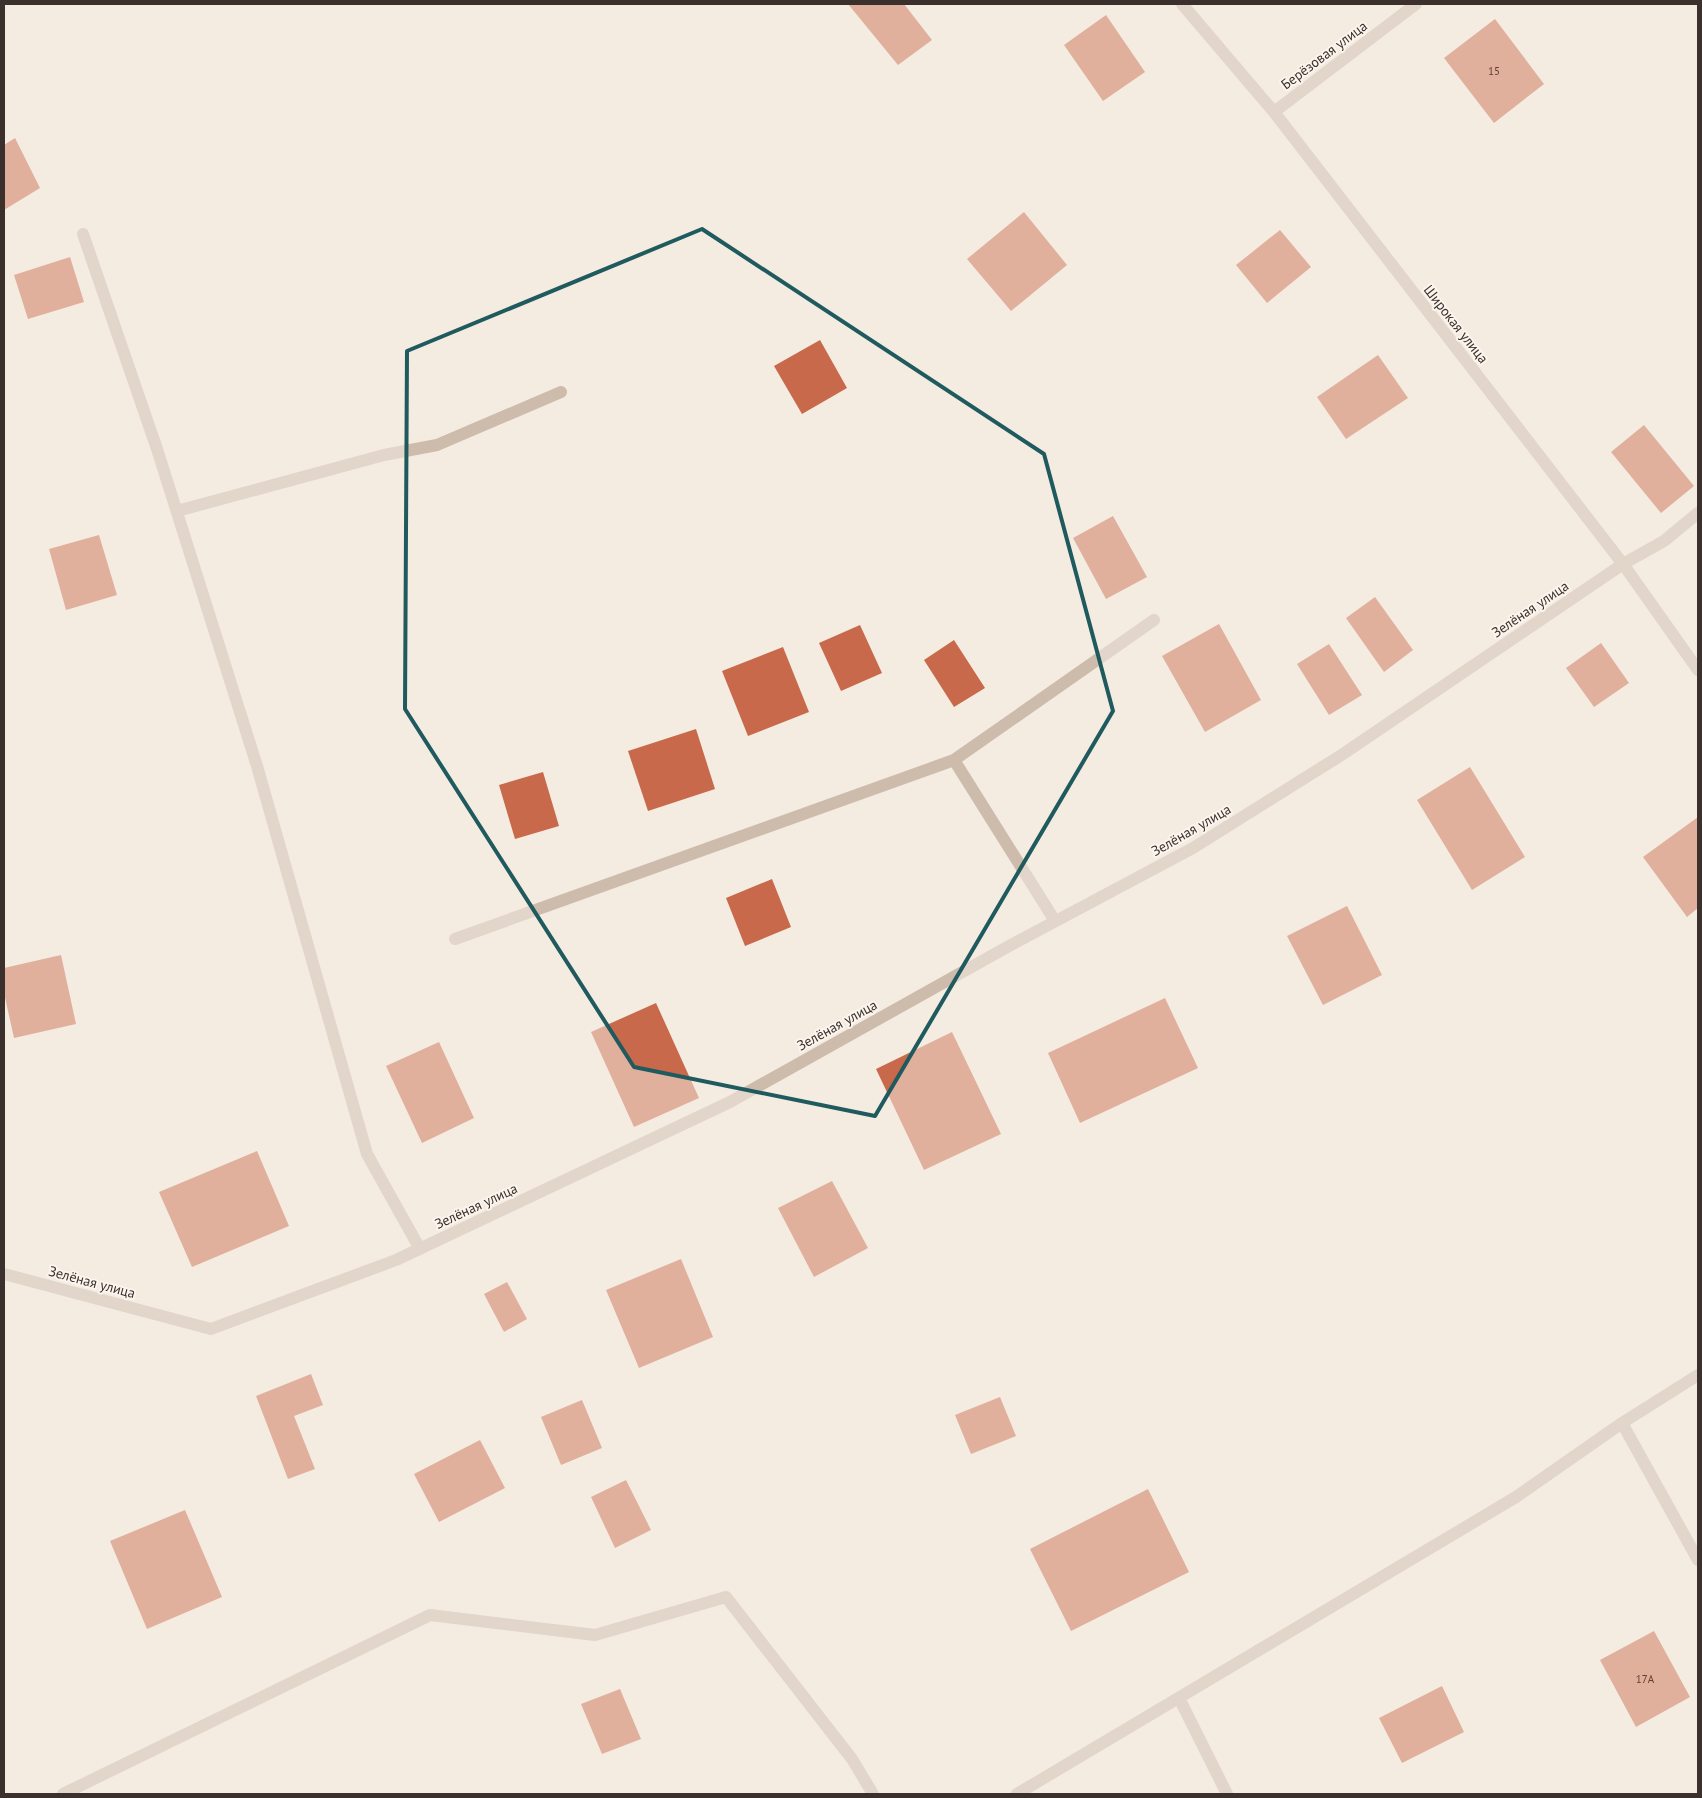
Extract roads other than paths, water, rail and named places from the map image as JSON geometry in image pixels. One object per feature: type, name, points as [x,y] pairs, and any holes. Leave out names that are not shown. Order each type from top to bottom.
[{"type":"street","name":"Широкая улица","points":[[1182,4],[1274,112],[1623,564],[1698,670]]},
{"type":"street","name":"Берёзовая улица","points":[[1274,112],[1416,4]]},
{"type":"street","points":[[83,234],[157,449],[257,766],[366,1154],[420,1249]]},
{"type":"street","points":[[177,511],[384,456],[437,445],[561,392]]},
{"type":"street","name":"Зелёная улица","points":[[4,1274],[211,1329],[396,1260],[730,1102],[1008,946],[1193,848],[1335,760],[1623,564],[1664,541],[1698,513]]},
{"type":"street","points":[[455,939],[954,760],[1154,620]]},
{"type":"street","points":[[954,760],[1055,921]]},
{"type":"street","points":[[1017,1794],[1516,1497],[1622,1423],[1698,1375]]},
{"type":"street","points":[[1622,1423],[1698,1560]]},
{"type":"street","points":[[63,1794],[430,1615],[595,1635],[726,1597],[852,1759],[873,1794]]},
{"type":"street","points":[[1179,1698],[1227,1794]]}]
